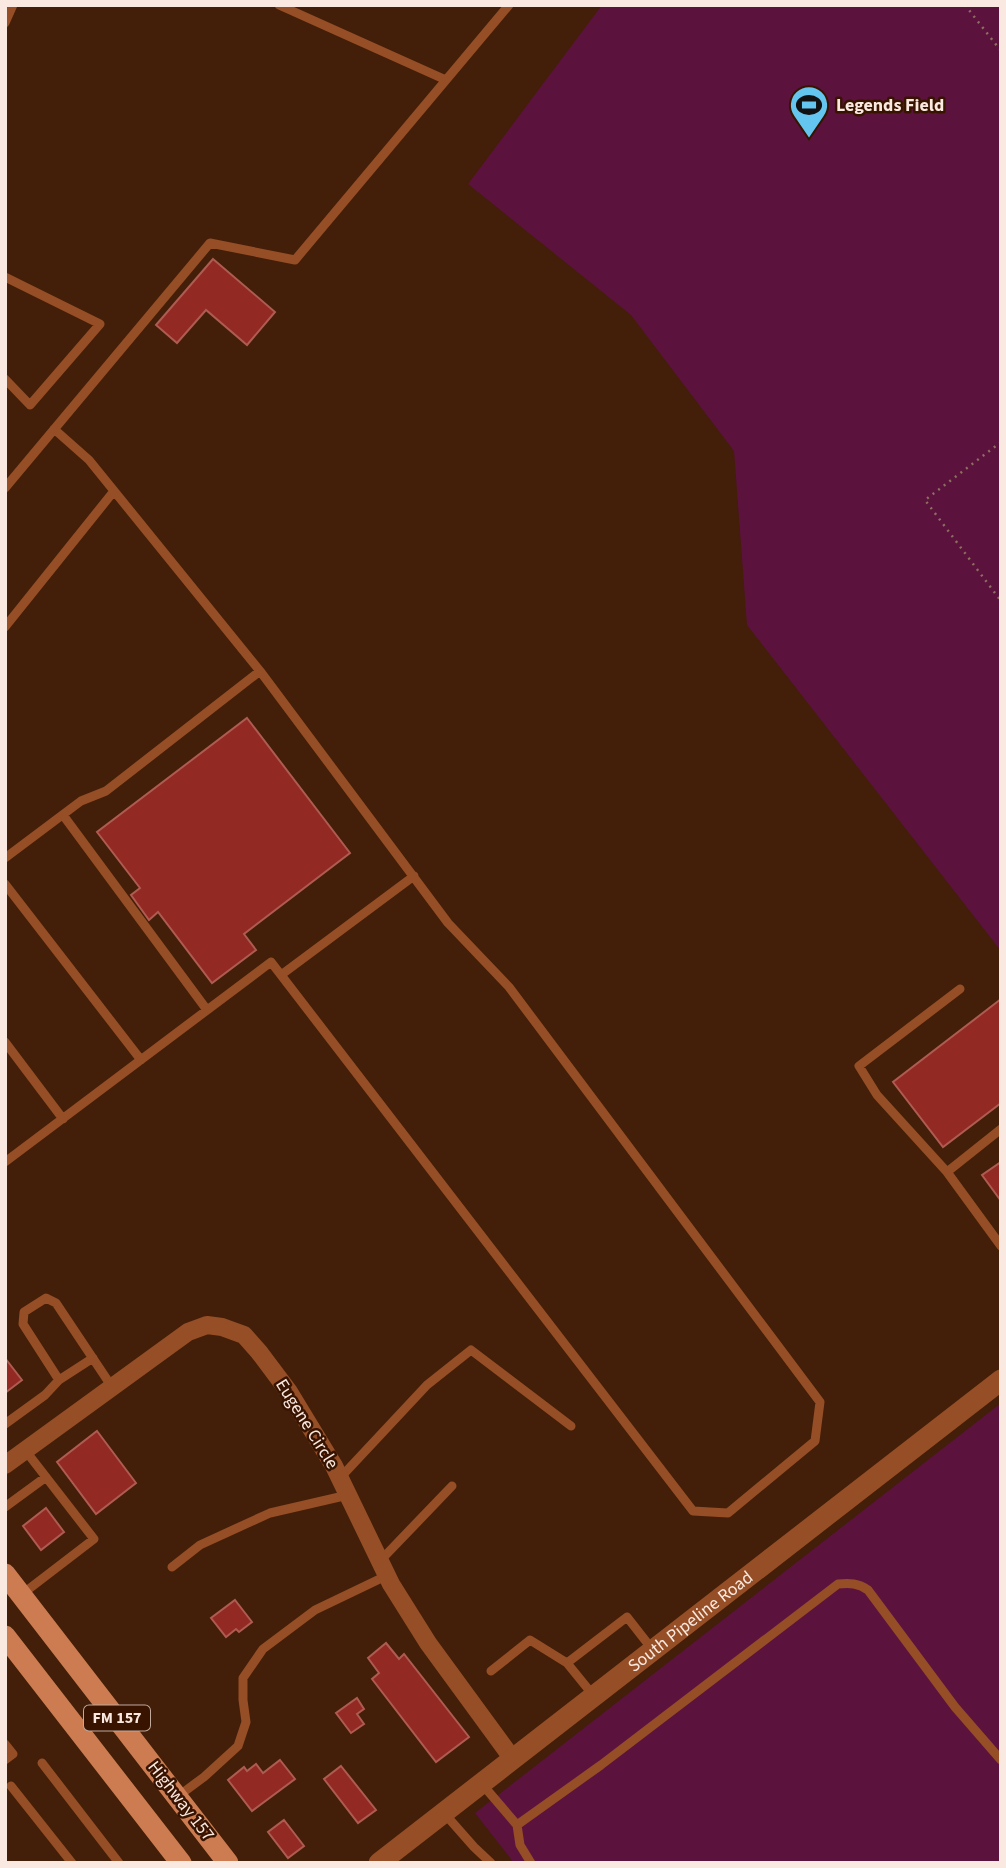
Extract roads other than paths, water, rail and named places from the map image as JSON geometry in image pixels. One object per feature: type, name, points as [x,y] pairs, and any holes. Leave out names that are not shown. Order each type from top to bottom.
[{"type":"main road","name":"Highway 157","points":[[5,1574],[228,1863]]},
{"type":"main road","name":"FM 157","points":[[5,1636],[181,1863]]},
{"type":"street","name":"Eugene Circle","points":[[5,1465],[188,1332],[207,1325],[244,1335],[289,1392],[340,1478],[384,1568],[428,1643],[512,1758]]},
{"type":"street","name":"South Pipeline Road","points":[[379,1863],[1001,1380]]},
{"type":"lane","points":[[5,23],[13,5]]},
{"type":"lane","points":[[279,5],[446,80]]},
{"type":"lane","points":[[5,488],[210,243],[295,260],[509,5]]},
{"type":"lane","points":[[5,277],[100,324],[30,405],[5,379]]},
{"type":"lane","points":[[5,1163],[271,962],[693,1511],[727,1513],[815,1441],[820,1402],[509,987],[448,923],[260,671],[89,460],[54,429]]},
{"type":"lane","points":[[5,627],[114,491]]},
{"type":"lane","points":[[5,858],[81,801],[106,791],[260,671]]},
{"type":"lane","points":[[63,815],[207,1010]]},
{"type":"lane","points":[[281,975],[414,876]]},
{"type":"lane","points":[[5,884],[141,1060]]},
{"type":"lane","points":[[960,989],[859,1066],[877,1095],[947,1172],[1001,1246]]},
{"type":"lane","points":[[5,1042],[63,1119]]},
{"type":"lane","points":[[947,1172],[1001,1129]]},
{"type":"lane","points":[[59,1380],[23,1324],[24,1312],[46,1298],[56,1303],[112,1387]]},
{"type":"lane","points":[[340,1478],[427,1385],[471,1350],[571,1426]]},
{"type":"lane","points":[[5,1424],[45,1395],[59,1380],[93,1358]]},
{"type":"lane","points":[[22,1595],[93,1539],[25,1450]]},
{"type":"lane","points":[[5,1507],[46,1476]]},
{"type":"lane","points":[[177,1797],[238,1746],[246,1722],[243,1678],[263,1649],[315,1610],[384,1568],[452,1486]]},
{"type":"lane","points":[[172,1567],[200,1545],[271,1513],[348,1494]]},
{"type":"lane","points":[[517,1825],[601,1765],[838,1584],[852,1583],[868,1590],[955,1707],[1001,1760]]},
{"type":"lane","points":[[567,1663],[626,1617],[652,1649]]},
{"type":"lane","points":[[491,1671],[530,1640],[567,1663],[593,1695]]},
{"type":"lane","points":[[5,1744],[13,1754],[5,1760]]},
{"type":"lane","points":[[42,1763],[120,1863]]},
{"type":"lane","points":[[481,1783],[517,1825],[520,1845],[531,1863]]},
{"type":"lane","points":[[11,1786],[72,1863]]},
{"type":"lane","points":[[443,1812],[491,1863]]},
{"type":"place","name":"Legends Field","points":[[809,139]]}]
